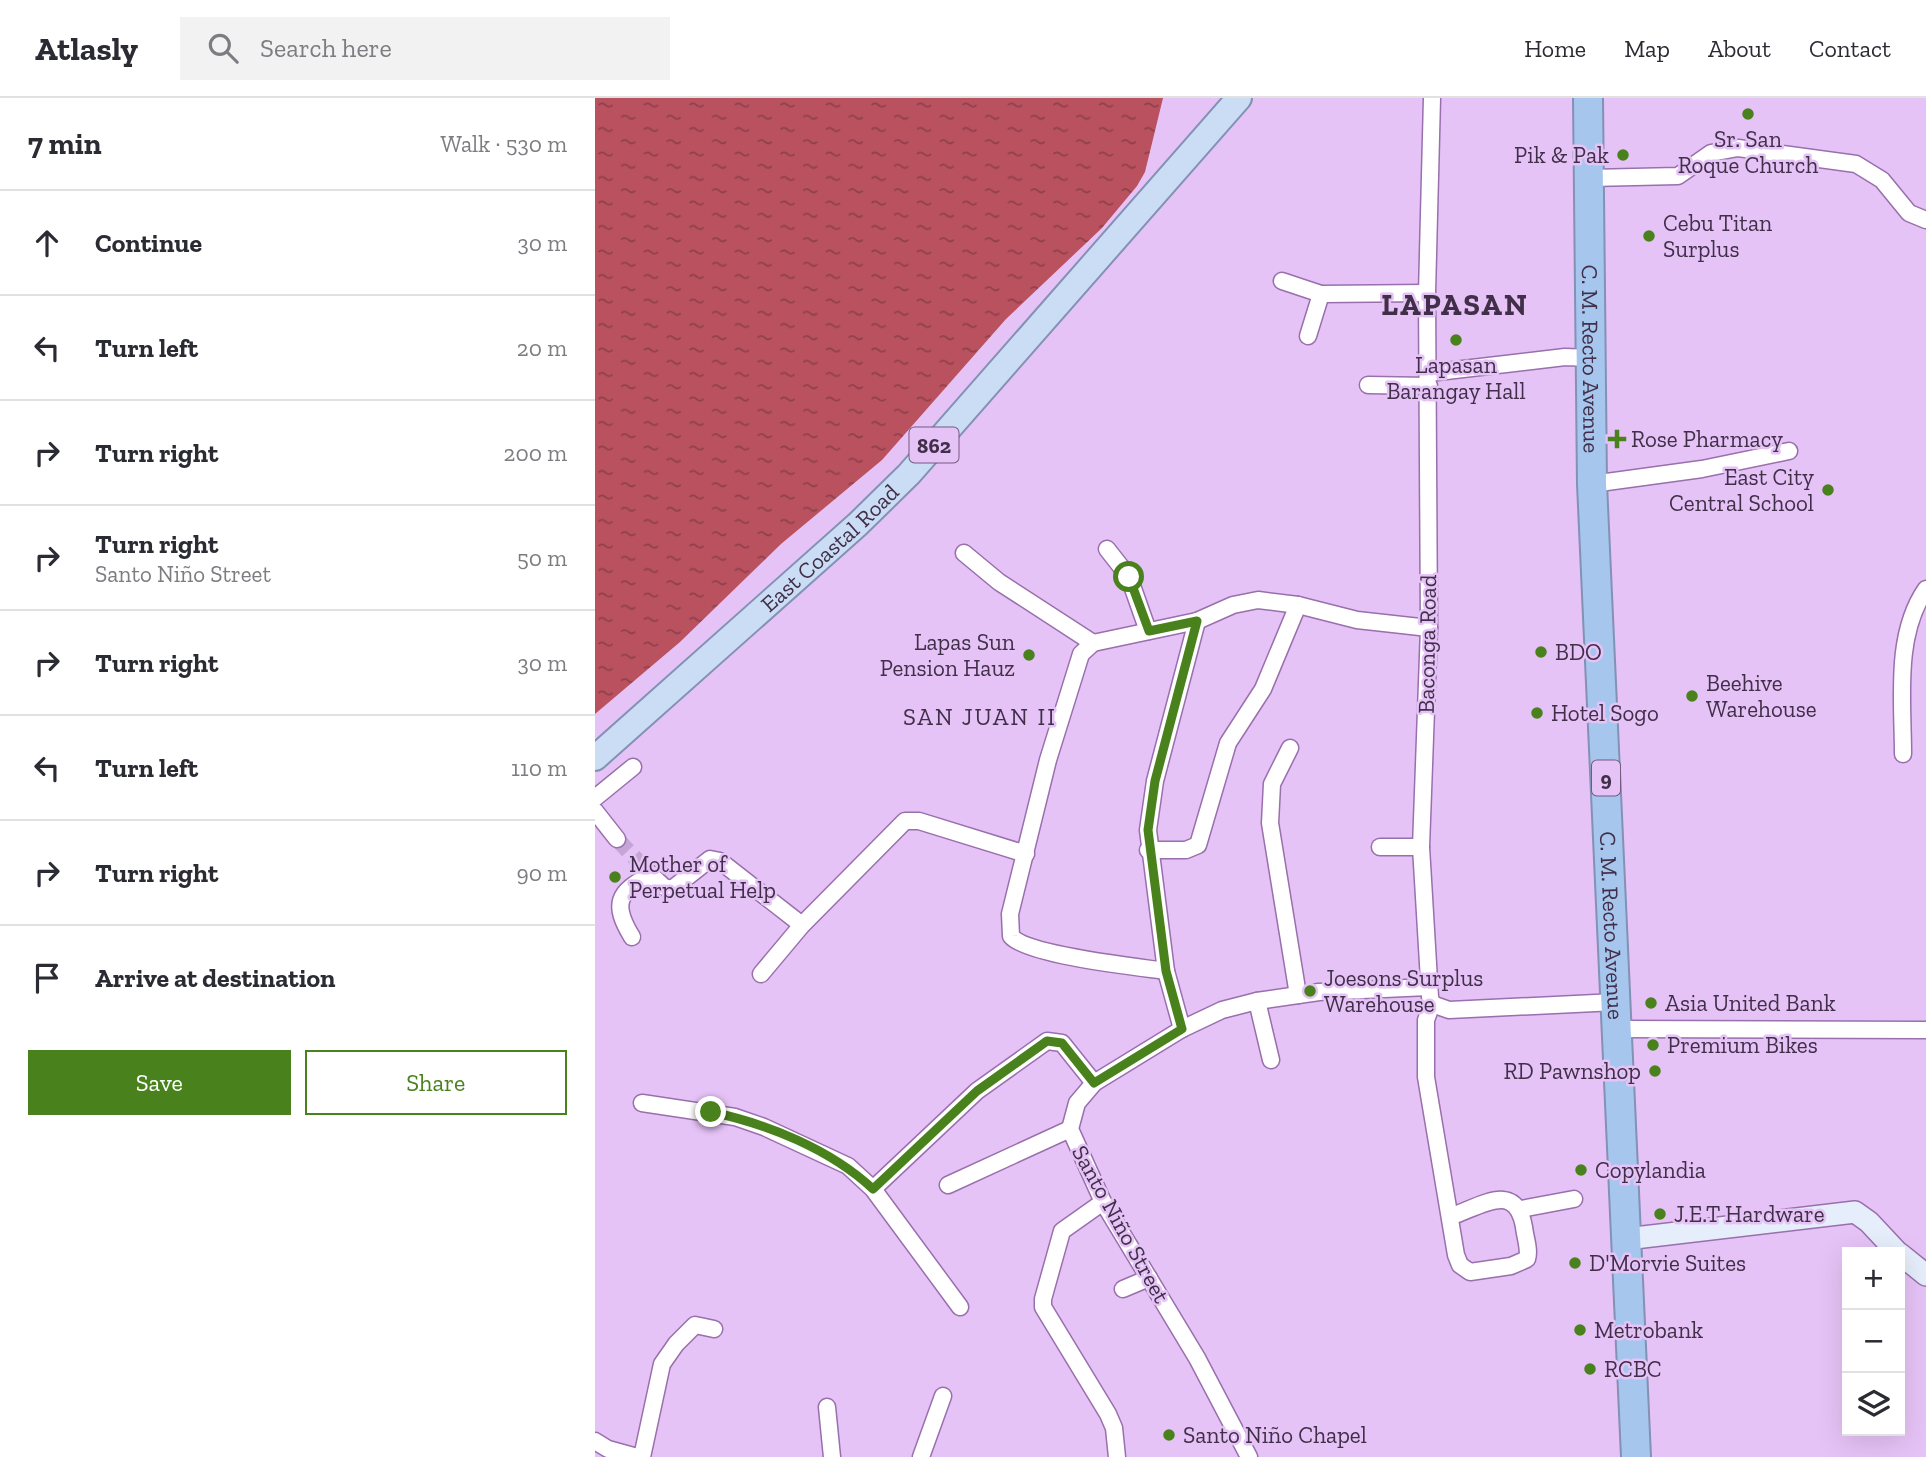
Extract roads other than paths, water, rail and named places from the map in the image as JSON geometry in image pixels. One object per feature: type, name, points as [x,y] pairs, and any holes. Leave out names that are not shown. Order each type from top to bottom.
[{"type":"highway","name":"C. M. Recto Avenue","points":[[1588,98],[1592,484],[1636,1457]]},
{"type":"main road","name":"East Coastal Road","points":[[595,758],[858,524],[909,474],[1239,98]]},
{"type":"street","name":"Baconga Road","points":[[1432,98],[1427,293],[1429,628],[1421,847],[1428,987],[1432,1004]]},
{"type":"street","points":[[1590,178],[1678,176],[1711,153],[1738,148],[1856,164],[1882,180],[1909,213],[1926,220]]},
{"type":"street","points":[[1282,281],[1321,294],[1427,293]]},
{"type":"street","points":[[1308,336],[1321,294]]},
{"type":"street","points":[[1368,386],[1429,380],[1565,357],[1591,358]]},
{"type":"street","points":[[1592,484],[1702,469],[1789,451]]},
{"type":"street","points":[[1107,549],[1129,577],[1149,631]]},
{"type":"street","points":[[964,554],[999,582],[1093,643]]},
{"type":"street","points":[[1903,754],[1905,647],[1915,610],[1926,589]]},
{"type":"street","points":[[1166,971],[1045,951],[1016,942],[1009,927],[1062,712],[1081,654],[1093,643],[1197,621],[1244,602],[1299,605],[1357,620],[1429,628]]},
{"type":"street","points":[[1148,850],[1186,850],[1198,845],[1228,743],[1263,689],[1299,605]]},
{"type":"street","points":[[1182,1029],[1166,971],[1148,850],[1149,805],[1197,621]]},
{"type":"street","points":[[1290,748],[1272,784],[1270,823],[1298,995]]},
{"type":"street","points":[[595,798],[633,766]]},
{"type":"street","points":[[595,811],[617,839]]},
{"type":"street","points":[[761,974],[802,925],[905,821],[919,821],[1026,855]]},
{"type":"street","points":[[1380,847],[1421,847]]},
{"type":"street","points":[[632,937],[620,917],[619,902],[629,887],[649,874],[672,889],[710,859],[720,861],[802,925]]},
{"type":"street","name":"Santo Niño Street","points":[[1249,1457],[1149,1278],[1103,1202],[1070,1129],[1077,1103],[1094,1083],[1182,1029],[1222,1010],[1298,995],[1364,988],[1428,987]]},
{"type":"street","points":[[1257,1001],[1271,1059]]},
{"type":"street","points":[[1451,1216],[1510,1200],[1521,1209],[1527,1259],[1511,1266],[1470,1272],[1460,1265],[1456,1255],[1426,1077],[1426,1020],[1432,1004],[1449,1010],[1926,1030]]},
{"type":"street","points":[[873,1189],[977,1091],[1047,1041],[1062,1043],[1094,1083]]},
{"type":"street","points":[[642,1103],[711,1112],[764,1127],[848,1166],[873,1189],[960,1307]]},
{"type":"street","points":[[948,1185],[1070,1129]]},
{"type":"street","points":[[1521,1209],[1574,1199]]},
{"type":"street","points":[[1103,1202],[1062,1231],[1043,1307],[1108,1414],[1114,1428],[1117,1457]]},
{"type":"street","points":[[1626,1239],[1855,1212],[1870,1222],[1893,1247]]},
{"type":"street","points":[[1905,1258],[1926,1275]]},
{"type":"street","points":[[1123,1289],[1149,1278]]},
{"type":"street","points":[[595,1441],[608,1449],[640,1457],[662,1364],[676,1343],[695,1325],[714,1329]]},
{"type":"street","points":[[921,1457],[943,1396]]},
{"type":"street","points":[[827,1407],[832,1457]]},
{"type":"water","points":[[595,98],[1163,98],[1145,172],[1137,186],[1102,228],[1006,319],[882,460],[781,544],[680,642],[595,714]]},
{"type":"tunnel","points":[[617,839],[648,872]]},
{"type":"place","name":"Sr. San Roque Church","points":[[1748,114]]},
{"type":"place","name":"Pik & Pak","points":[[1623,155]]},
{"type":"place","name":"Cebu Titan Surplus","points":[[1649,236]]},
{"type":"place","name":"Lapasan Barangay Hall","points":[[1456,340]]},
{"type":"place","name":"Rose Pharmacy","points":[[1617,439]]},
{"type":"place","name":"East City Central School","points":[[1828,490]]},
{"type":"place","name":"BDO","points":[[1541,652]]},
{"type":"place","name":"Lapas Sun Pension Hauz","points":[[1029,655]]},
{"type":"place","name":"Beehive Warehouse","points":[[1692,696]]},
{"type":"place","name":"Hotel Sogo","points":[[1537,713]]},
{"type":"place","name":"Mother of Perpetual Help","points":[[615,877]]},
{"type":"place","name":"Joesons Surplus Warehouse","points":[[1310,991]]},
{"type":"place","name":"Asia United Bank","points":[[1651,1003]]},
{"type":"place","name":"Premium Bikes","points":[[1653,1045]]},
{"type":"place","name":"RD Pawnshop","points":[[1655,1071]]},
{"type":"place","name":"Copylandia","points":[[1581,1170]]},
{"type":"place","name":"J.E.T Hardware","points":[[1660,1214]]},
{"type":"place","name":"D'Morvie Suites","points":[[1575,1263]]},
{"type":"place","name":"Metrobank","points":[[1580,1330]]},
{"type":"place","name":"RCBC","points":[[1590,1369]]},
{"type":"place","name":"Santo Niño Chapel","points":[[1169,1435]]},
{"type":"district","name":"LAPASAN","points":[[1455,305]]},
{"type":"district","name":"SAN JUAN II","points":[[980,716]]}]
